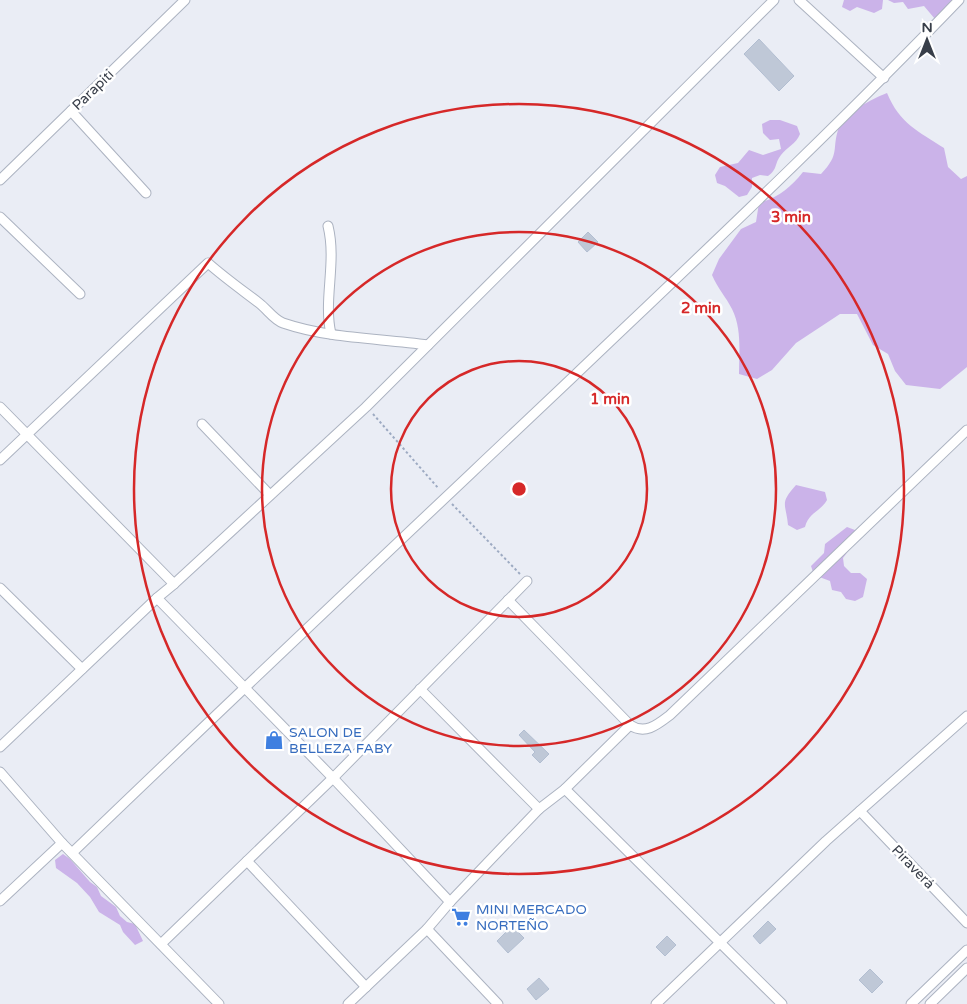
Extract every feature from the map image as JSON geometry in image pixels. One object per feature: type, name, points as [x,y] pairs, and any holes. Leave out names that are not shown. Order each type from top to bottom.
[{"type":"street","name":"Parapiti","points":[[0,180],[185,0]]},
{"type":"street","points":[[0,747],[156,598],[174,584],[366,407],[774,0]]},
{"type":"street","points":[[799,0],[884,78]]},
{"type":"street","points":[[72,853],[245,686],[733,226],[884,78],[959,0]]},
{"type":"street","points":[[71,111],[146,193]]},
{"type":"street","points":[[0,218],[80,294]]},
{"type":"street","points":[[328,226],[333,246],[328,319],[331,334]]},
{"type":"street","points":[[0,460],[208,263],[281,322],[331,334],[428,346]]},
{"type":"street","points":[[0,407],[174,584]]},
{"type":"street","points":[[202,424],[270,495]]},
{"type":"street","points":[[508,600],[630,725],[637,730],[646,730],[670,715],[967,430]]},
{"type":"street","points":[[161,944],[334,778],[527,581]]},
{"type":"street","points":[[0,588],[82,669]]},
{"type":"street","points":[[156,598],[334,778],[450,902]]},
{"type":"street","points":[[420,689],[539,809]]},
{"type":"street","points":[[656,1004],[720,941],[860,811],[967,716]]},
{"type":"street","points":[[348,1004],[427,929],[450,902],[539,809],[565,788],[630,725]]},
{"type":"street","points":[[1,776],[62,843],[219,1004]]},
{"type":"street","points":[[565,788],[782,1004]]},
{"type":"street","name":"Piraverá","points":[[860,811],[967,923]]},
{"type":"street","points":[[0,901],[62,843]]},
{"type":"street","points":[[247,861],[366,987]]},
{"type":"street","points":[[427,929],[498,1004]]},
{"type":"street","points":[[911,1004],[967,950]]},
{"type":"street","points":[[930,1004],[967,968]]},
{"type":"shaded area","points":[[844,0],[883,0],[882,9],[874,13],[857,7],[850,11],[842,7]]},
{"type":"shaded area","points":[[888,0],[957,0],[935,19],[924,6],[908,9],[903,2],[894,3]]},
{"type":"shaded area","points":[[887,93],[892,104],[904,120],[944,148],[948,167],[961,179],[967,176],[967,367],[940,389],[906,385],[895,371],[888,354],[873,345],[857,314],[840,314],[796,343],[772,370],[757,379],[739,374],[737,324],[730,305],[712,275],[719,259],[741,229],[756,222],[759,203],[784,191],[803,172],[821,174],[831,161],[839,127],[847,116]]},
{"type":"shaded area","points":[[770,120],[780,120],[797,126],[800,134],[781,155],[775,169],[768,176],[760,175],[752,178],[752,187],[747,195],[739,197],[725,186],[717,183],[715,175],[720,167],[738,163],[749,150],[763,155],[781,149],[779,139],[770,140],[763,133],[762,124]]},
{"type":"shaded area","points":[[796,485],[825,492],[827,500],[809,518],[805,527],[797,530],[788,525],[785,504],[787,496]]},
{"type":"shaded area","points":[[847,527],[855,530],[857,539],[843,558],[844,566],[851,573],[860,573],[867,579],[863,597],[855,601],[846,599],[841,592],[832,590],[830,581],[814,575],[811,566],[824,553],[825,544]]},
{"type":"shaded area","points":[[63,854],[97,887],[101,896],[116,907],[120,916],[127,922],[135,924],[143,941],[135,945],[123,932],[120,925],[99,912],[90,897],[77,883],[56,868],[55,860]]},
{"type":"building","points":[[759,39],[794,76],[779,91],[744,54]]},
{"type":"building","points":[[588,232],[598,242],[587,252],[578,242]]},
{"type":"building","points":[[524,730],[549,754],[540,763],[532,755],[535,752],[519,735]]},
{"type":"building","points":[[768,921],[776,929],[760,944],[753,936]]},
{"type":"building","points":[[512,926],[524,938],[508,953],[497,941]]},
{"type":"building","points":[[667,936],[676,945],[665,956],[656,947]]},
{"type":"building","points":[[870,969],[883,982],[872,993],[859,980]]},
{"type":"building","points":[[539,978],[549,989],[536,1000],[527,989]]},
{"type":"place","name":"SALON DE BELLEZA FABY","points":[[274,740]]},
{"type":"place","name":"MINI MERCADO NORTEÑO","points":[[461,917]]}]
